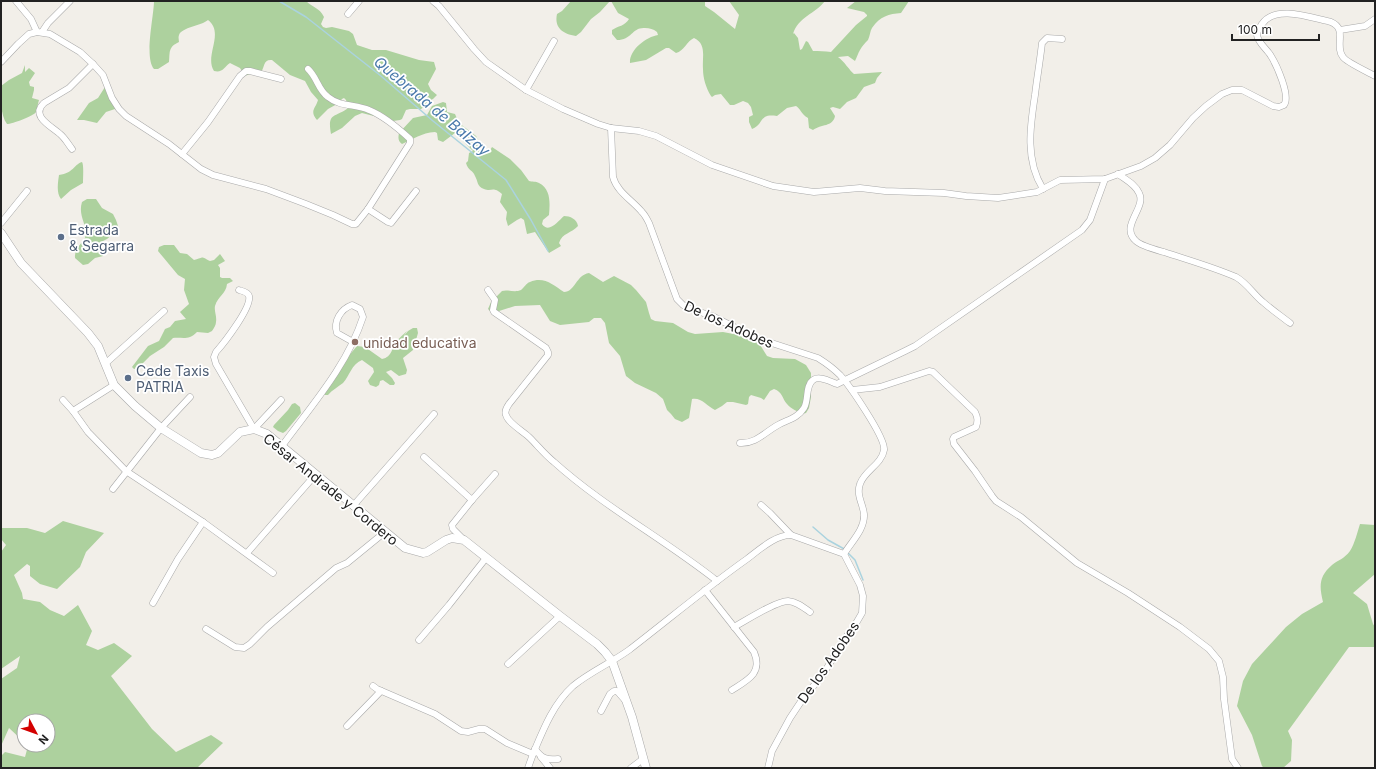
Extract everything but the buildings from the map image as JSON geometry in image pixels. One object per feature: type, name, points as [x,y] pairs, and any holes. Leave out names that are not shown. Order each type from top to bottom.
[{"type":"street","points":[[16,1],[31,19],[39,32]]},
{"type":"street","points":[[39,32],[70,1]]},
{"type":"street","points":[[348,14],[359,1]]},
{"type":"street","points":[[433,1],[459,29],[482,58],[526,90],[563,110],[611,128],[639,131],[656,136],[712,165],[774,186],[814,192],[860,188],[998,198],[1018,196],[1043,189],[1060,180],[1105,179],[1141,166],[1155,158],[1170,146],[1193,118],[1222,94],[1232,90],[1242,90],[1273,106],[1279,107],[1284,105],[1287,98],[1279,71],[1270,54],[1259,40],[1257,34],[1258,29],[1264,20],[1274,14],[1284,12],[1336,24],[1340,30],[1340,51],[1343,58],[1375,76]]},
{"type":"street","points":[[1340,30],[1365,26],[1375,20]]},
{"type":"street","points":[[1,62],[29,34],[39,32],[50,34],[80,52],[93,64],[103,75],[116,103],[126,116],[146,128],[201,169],[213,175],[266,189],[352,224],[356,224],[368,209],[410,143],[410,139],[369,110],[362,107],[346,105],[328,98],[321,90],[312,72],[308,69]]},
{"type":"street","points":[[1043,189],[1035,173],[1031,152],[1031,125],[1042,43],[1047,38],[1062,39]]},
{"type":"street","points":[[526,90],[554,41]]},
{"type":"street","points":[[72,149],[62,136],[45,123],[40,117],[39,110],[44,103],[69,88],[93,64]]},
{"type":"street","points":[[182,154],[208,122],[240,76],[246,71],[281,79]]},
{"type":"street","name":"De los Adobes","points":[[611,128],[614,182],[618,188],[644,213],[677,299],[683,305],[712,316],[756,338],[818,358],[828,364],[852,390],[881,435],[884,445],[881,459],[860,484],[859,496],[864,512],[864,520],[861,528],[845,553],[860,585],[863,596],[862,613],[822,676],[804,697],[790,718],[772,751],[768,768]]},
{"type":"street","points":[[1118,174],[1131,183],[1139,193],[1140,202],[1130,228],[1131,234],[1136,241],[1153,249],[1211,268],[1243,281],[1262,302],[1290,323]]},
{"type":"street","points":[[740,443],[754,441],[798,415],[806,404],[809,384],[813,380],[817,378],[837,384],[915,346],[1082,230],[1090,220],[1105,179]]},
{"type":"street","points":[[1,223],[27,190]]},
{"type":"street","points":[[368,209],[391,223],[416,191]]},
{"type":"street","name":"César Andrade y Cordero","points":[[1,233],[21,263],[88,333],[98,346],[114,385],[135,406],[162,428],[201,453],[212,455],[218,453],[240,432],[254,429],[267,434],[405,548],[418,553],[428,552],[446,540],[452,538],[464,540]]},
{"type":"street","points":[[239,290],[247,293],[249,296],[249,302],[241,318],[214,357],[216,364],[254,429],[280,400]]},
{"type":"street","points":[[488,290],[495,300],[494,312],[546,348],[548,352],[548,355],[509,404],[505,411],[506,416],[553,462],[573,478],[697,565],[717,581]]},
{"type":"street","points":[[282,446],[334,377],[353,342],[363,317],[360,309],[352,305],[343,310],[338,317],[336,328],[337,333],[353,342]]},
{"type":"street","points":[[106,363],[164,311]]},
{"type":"street","points":[[852,390],[880,387],[929,371],[933,372],[975,412],[978,421],[976,427],[954,437],[954,444],[992,496],[1077,563],[1128,593],[1180,627],[1209,649],[1219,662],[1223,677],[1224,699],[1232,759],[1238,768]]},
{"type":"street","points":[[73,410],[114,385]]},
{"type":"street","points":[[113,489],[126,471],[190,397]]},
{"type":"street","points":[[63,400],[73,410],[88,432],[126,471],[203,522],[273,573]]},
{"type":"street","points":[[353,506],[434,414]]},
{"type":"street","points":[[424,457],[472,500]]},
{"type":"street","points":[[247,553],[316,474]]},
{"type":"street","points":[[495,474],[452,525],[453,529],[486,558],[597,644],[612,660],[627,702],[646,768]]},
{"type":"street","points":[[761,505],[791,535]]},
{"type":"street","points":[[153,603],[178,558],[203,522]]},
{"type":"street","points":[[206,629],[235,648],[244,648],[336,568],[347,563],[385,532]]},
{"type":"street","points":[[528,768],[548,720],[559,701],[573,686],[627,651],[705,590],[774,540],[786,535],[791,535],[845,553]]},
{"type":"street","points":[[419,640],[454,600],[486,558]]},
{"type":"street","points":[[705,590],[754,652],[756,659],[756,670],[752,676],[732,690]]},
{"type":"street","points":[[734,627],[777,603],[786,601],[796,603],[810,612]]},
{"type":"street","points":[[508,664],[560,616]]},
{"type":"street","points":[[373,686],[381,691],[435,714],[461,731],[468,732],[484,729],[507,743],[534,752],[549,760],[558,759]]},
{"type":"street","points":[[348,726],[381,691]]},
{"type":"street","points":[[601,711],[610,694],[614,691],[617,691],[627,702]]},
{"type":"street","points":[[540,756],[550,768]]},
{"type":"street","points":[[631,768],[644,759]]},
{"type":"green space","points":[[154,1],[306,1],[318,9],[324,17],[321,24],[323,27],[332,27],[349,31],[353,34],[357,45],[372,50],[386,50],[419,60],[434,62],[436,69],[428,84],[431,90],[437,95],[428,101],[421,109],[406,110],[402,119],[400,120],[393,121],[362,113],[355,116],[342,128],[331,134],[331,119],[333,116],[348,108],[344,98],[339,103],[328,109],[317,120],[313,112],[318,100],[311,92],[305,81],[290,75],[272,60],[266,62],[261,72],[252,73],[245,76],[240,68],[230,63],[219,71],[214,71],[211,59],[215,31],[213,25],[208,20],[181,32],[179,42],[170,50],[169,62],[158,69],[154,69],[151,64],[150,56],[150,36]]},
{"type":"green space","points":[[571,1],[610,1],[576,36],[567,34],[560,30],[556,19],[557,14],[562,11]]},
{"type":"green space","points":[[611,1],[705,1],[705,6],[735,29],[739,15],[729,1],[825,1],[795,28],[793,34],[794,33],[798,38],[800,50],[806,41],[813,51],[831,52],[856,25],[867,16],[864,12],[847,8],[856,1],[909,1],[901,13],[885,16],[875,24],[871,29],[868,40],[859,52],[855,61],[848,56],[838,57],[854,74],[882,72],[875,83],[864,87],[856,98],[847,102],[840,109],[833,107],[830,108],[835,116],[832,122],[813,130],[809,128],[808,118],[796,106],[787,108],[777,116],[771,115],[764,117],[756,127],[752,129],[749,122],[749,117],[753,115],[751,107],[748,103],[743,101],[730,105],[721,94],[711,96],[706,86],[704,76],[702,47],[701,44],[694,38],[689,41],[679,52],[676,53],[669,48],[666,48],[646,60],[630,63],[632,53],[639,45],[648,38],[658,35],[653,29],[641,28],[637,29],[626,38],[617,40],[612,34],[612,30],[623,25],[629,19],[618,13]]},
{"type":"green space","points":[[25,65],[25,72],[29,68],[35,73],[29,82],[30,86],[34,87],[32,98],[39,100],[36,112],[23,120],[7,124],[2,111],[1,86],[22,73]]},
{"type":"green space","points":[[105,87],[118,108],[106,112],[97,123],[77,120],[89,103],[98,98]]},
{"type":"green space","points":[[443,102],[446,103],[447,112],[455,114],[459,123],[476,136],[485,151],[489,152],[492,147],[510,159],[529,181],[538,182],[546,189],[550,206],[549,215],[543,220],[542,224],[545,227],[548,228],[553,226],[564,216],[571,217],[576,221],[578,226],[562,237],[559,243],[561,246],[549,253],[535,232],[527,234],[524,220],[521,218],[508,226],[506,219],[507,212],[500,202],[502,194],[494,190],[484,189],[479,185],[474,174],[468,168],[466,163],[468,161],[469,153],[473,151],[455,133],[443,142],[438,140],[437,133],[435,132],[422,135],[402,144],[400,142],[398,138],[399,133],[413,118],[427,115],[432,106]]},
{"type":"green space","points":[[82,162],[83,183],[71,190],[61,199],[58,191],[59,175],[68,173]]},
{"type":"green space","points":[[87,199],[96,199],[102,208],[113,214],[119,229],[107,239],[99,243],[103,249],[103,256],[95,258],[88,264],[83,265],[75,258],[75,254],[86,234],[81,207],[82,202]]},
{"type":"green space","points":[[164,245],[174,245],[180,253],[187,254],[194,260],[202,258],[210,261],[214,260],[220,254],[225,261],[218,265],[220,268],[220,277],[230,278],[233,281],[227,284],[225,290],[216,303],[216,323],[212,331],[208,333],[197,332],[188,338],[173,338],[164,347],[150,356],[138,368],[134,369],[132,367],[148,346],[159,341],[165,329],[170,327],[175,321],[186,319],[180,312],[189,304],[184,290],[185,279],[178,275],[158,251],[159,247]]},
{"type":"green space","points":[[589,273],[603,282],[614,276],[631,285],[646,302],[651,319],[655,321],[673,323],[688,332],[695,334],[723,332],[749,337],[759,343],[767,356],[773,358],[795,359],[806,365],[811,373],[811,397],[809,408],[806,413],[802,414],[790,407],[779,392],[774,389],[770,391],[764,400],[751,395],[749,397],[748,404],[746,405],[727,402],[715,410],[698,399],[692,399],[689,418],[682,422],[675,419],[667,410],[663,399],[656,393],[635,383],[626,376],[620,356],[609,343],[605,323],[601,318],[594,318],[589,322],[560,325],[550,321],[540,305],[515,306],[496,312],[491,312],[488,309],[491,302],[502,291],[518,291],[521,290],[526,284],[535,280],[540,280],[552,284],[564,292],[571,289],[581,277]]},
{"type":"green space","points":[[413,328],[417,328],[418,333],[413,350],[403,358],[407,370],[406,374],[399,376],[391,370],[386,372],[392,378],[395,383],[394,385],[390,385],[383,380],[380,381],[379,385],[376,387],[370,385],[368,381],[374,372],[373,368],[362,360],[353,367],[343,383],[328,395],[325,395],[325,392],[346,359],[357,346],[365,347],[382,359],[386,358],[400,338],[407,331],[403,337]]},
{"type":"green space","points":[[295,403],[300,407],[301,413],[286,431],[283,433],[278,431],[273,427],[274,425],[292,404]]},
{"type":"green space","points":[[63,521],[104,533],[86,552],[80,567],[57,589],[40,584],[30,576],[30,566],[27,564],[14,575],[23,599],[40,602],[50,610],[64,616],[78,605],[92,631],[86,645],[98,650],[114,643],[132,656],[111,676],[152,729],[176,752],[211,735],[223,743],[197,768],[1,768],[1,756],[5,752],[25,757],[26,753],[56,753],[56,713],[16,713],[16,735],[9,728],[1,746],[1,679],[17,668],[20,656],[1,669],[1,552],[6,545],[1,539],[1,528],[27,528],[45,533]]},
{"type":"green space","points":[[1360,524],[1375,525],[1375,574],[1353,593],[1367,604],[1375,627],[1375,647],[1349,647],[1288,731],[1292,740],[1291,761],[1283,768],[1264,768],[1252,735],[1237,706],[1243,681],[1252,664],[1286,627],[1302,614],[1323,602],[1321,591],[1322,577],[1332,565],[1348,554],[1355,541]]},
{"type":"waterway","name":"Quebrada de Balzay","points":[[279,1],[306,17],[381,76],[433,121],[506,180],[548,251]]},
{"type":"waterway","points":[[813,527],[828,540],[846,550]]},
{"type":"waterway","points":[[848,553],[855,560],[863,580]]},
{"type":"place","name":"Estrada & Segarra","points":[[61,237]]},
{"type":"place","name":"unidad educativa","points":[[355,342]]},
{"type":"place","name":"Cede Taxis PATRIA","points":[[128,378]]}]
